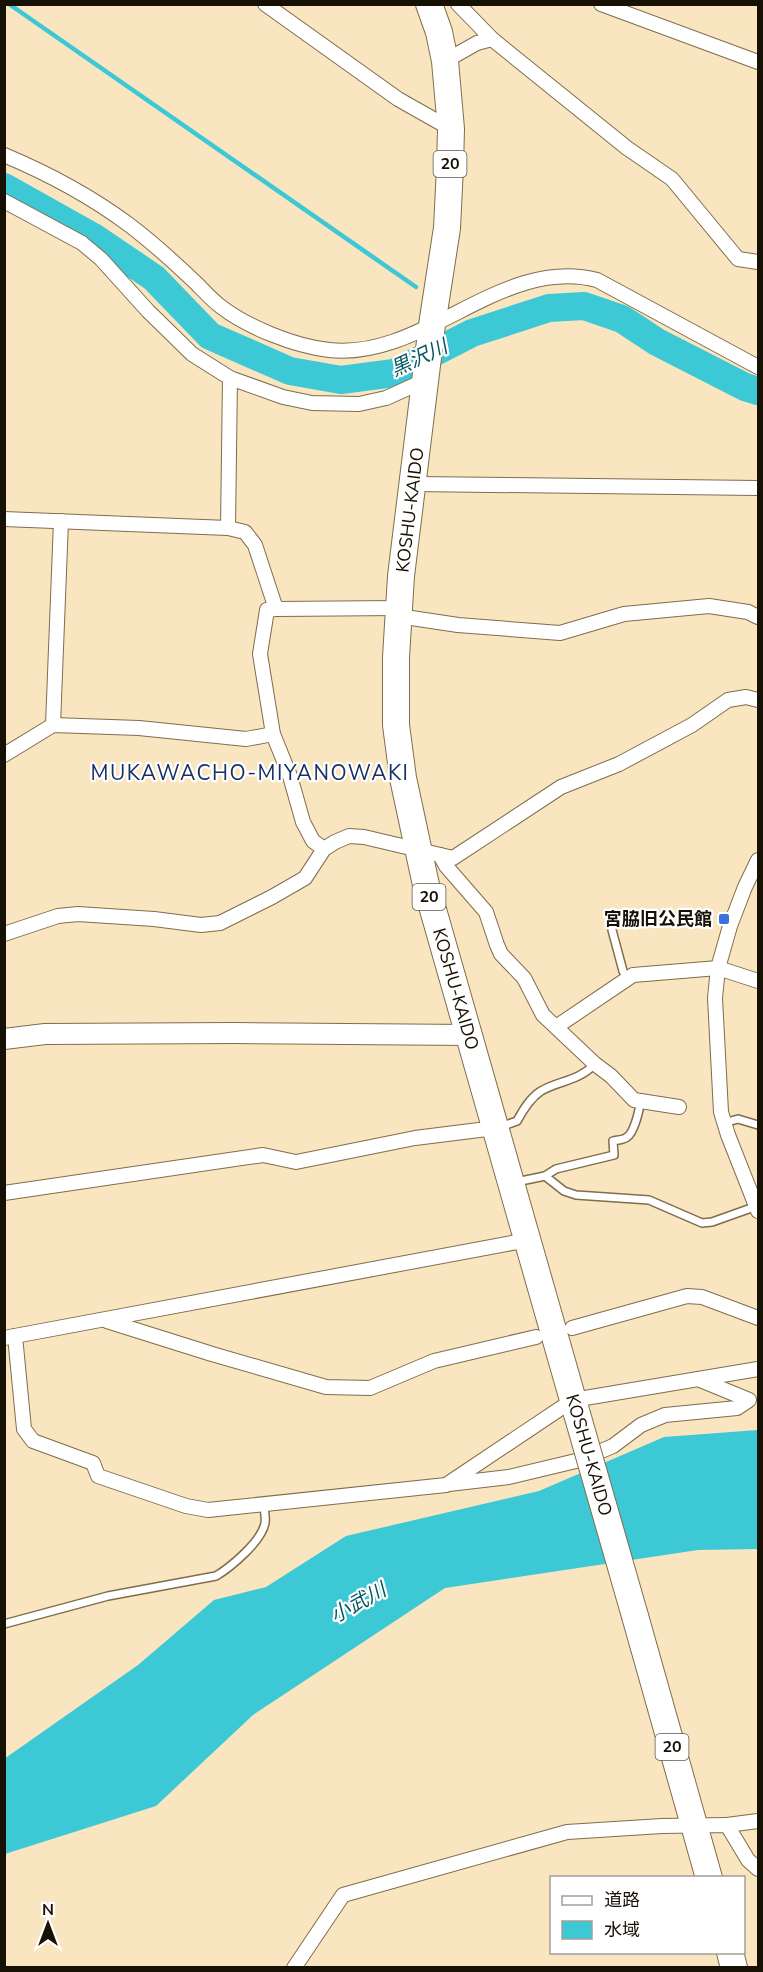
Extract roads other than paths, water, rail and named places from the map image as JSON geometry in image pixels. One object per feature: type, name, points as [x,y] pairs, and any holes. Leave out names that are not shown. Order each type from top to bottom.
[{"type":"highway","name":"KOSHU-KAIDO","points":[[429,4],[439,32],[445,61],[451,129],[447,228],[432,325],[401,576],[396,657],[396,725],[402,778],[429,852],[469,1035],[708,1876]]},
{"type":"street","points":[[265,4],[398,99],[451,129]]},
{"type":"street","points":[[458,4],[492,39],[627,148],[672,179],[738,259],[759,261]]},
{"type":"street","points":[[601,4],[759,62]]},
{"type":"street","points":[[445,61],[477,44],[492,39]]},
{"type":"street","points":[[4,155],[88,197],[128,224],[177,265],[220,306],[252,326],[282,338],[327,350],[356,351],[395,341],[518,285],[544,279],[584,276],[597,280],[759,367]]},
{"type":"street","points":[[4,201],[82,243],[101,259],[148,311],[192,354],[230,378],[283,397],[312,403],[359,404],[386,398],[426,380]]},
{"type":"street","points":[[228,528],[230,378]]},
{"type":"street","points":[[413,484],[759,488]]},
{"type":"street","points":[[4,519],[228,528],[245,532],[255,545],[276,609]]},
{"type":"street","points":[[53,725],[61,521]]},
{"type":"street","points":[[324,849],[313,841],[303,822],[290,776],[273,734],[260,654],[267,610],[399,612],[458,625],[560,633],[624,614],[709,606],[748,612],[759,617]]},
{"type":"street","points":[[4,934],[58,916],[78,914],[201,925],[220,923],[305,878],[324,849],[349,836],[364,837],[453,858],[561,787],[619,764],[692,725],[728,700],[746,697],[759,700]]},
{"type":"street","points":[[4,755],[53,725],[139,728],[246,739],[273,734]]},
{"type":"street","points":[[429,852],[446,866],[486,912],[501,954],[524,978],[543,1015],[611,1076],[634,1100],[679,1107]]},
{"type":"street","points":[[758,1208],[721,1112],[715,998],[718,968],[730,926],[745,887],[759,860]]},
{"type":"street","points":[[556,1028],[627,978],[641,974],[718,968],[759,981]]},
{"type":"street","points":[[4,1039],[45,1034],[469,1035]]},
{"type":"street","points":[[4,1193],[263,1155],[296,1162],[415,1138],[495,1128]]},
{"type":"street","points":[[528,1240],[10,1337],[24,1429],[33,1441],[93,1463],[98,1476],[186,1506],[208,1510],[509,1477],[580,1460],[613,1446],[640,1425],[665,1415],[737,1408],[754,1399]]},
{"type":"street","points":[[572,1328],[687,1296],[702,1297],[759,1318]]},
{"type":"street","points":[[105,1320],[326,1387],[370,1388],[434,1361],[536,1337]]},
{"type":"street","points":[[446,1485],[575,1406],[698,1378],[759,1369]]},
{"type":"street","points":[[698,1378],[754,1399]]},
{"type":"street","points":[[294,1968],[343,1895],[567,1832],[728,1825],[759,1821]]},
{"type":"street","points":[[728,1825],[748,1860],[759,1869]]},
{"type":"lane","points":[[612,930],[627,978]]},
{"type":"lane","points":[[495,1128],[517,1121],[525,1106],[540,1092],[585,1074],[595,1064]]},
{"type":"lane","points":[[511,1183],[545,1176],[556,1168],[614,1155],[613,1141],[627,1137],[631,1132],[640,1109],[640,1101]]},
{"type":"lane","points":[[724,1123],[738,1119],[759,1125]]},
{"type":"lane","points":[[545,1176],[564,1191],[576,1196],[649,1200],[702,1223],[758,1208]]},
{"type":"lane","points":[[4,1624],[108,1596],[216,1576],[232,1567],[261,1533],[265,1523],[264,1504]]},
{"type":"water","name":"小武川","points":[[758,1430],[758,1549],[698,1550],[445,1588],[253,1715],[156,1806],[5,1854],[4,1759],[138,1665],[214,1600],[266,1587],[346,1536],[539,1491],[664,1437]]},
{"type":"waterway","points":[[9,4],[416,287]]},
{"type":"waterway","name":"黒沢川","points":[[4,187],[95,238],[154,278],[210,336],[290,371],[341,380],[394,373],[472,333],[549,308],[584,306],[622,319],[657,342],[745,387],[758,391]]},
{"type":"waterway","points":[[463,326],[472,333]]},
{"type":"place","name":"宮脇旧公民館","points":[[724,919]]},
{"type":"district","name":"MUKAWACHO-MIYANOWAKI","points":[[250,773]]}]
